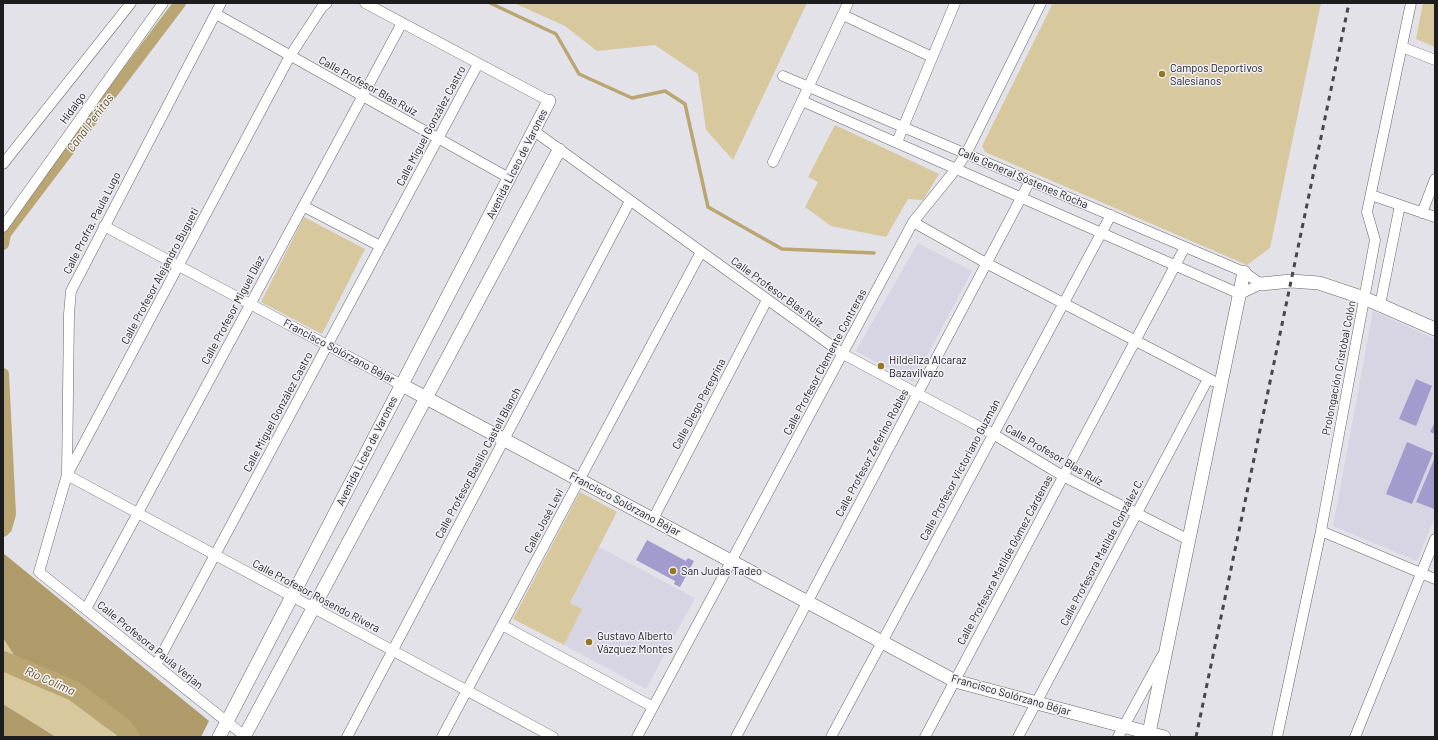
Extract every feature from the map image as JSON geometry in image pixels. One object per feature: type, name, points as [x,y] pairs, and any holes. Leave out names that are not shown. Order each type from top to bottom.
[{"type":"street","points":[[3,164],[131,3]]},
{"type":"street","name":"Hidalgo","points":[[3,227],[163,3]]},
{"type":"street","name":"Calle Profra. Paula Lugo","points":[[67,475],[71,291],[221,3]]},
{"type":"street","name":"Calle Profesor Alejandro Bugueti","points":[[39,572],[67,475],[290,56],[322,7],[327,3]]},
{"type":"street","points":[[365,3],[549,101]]},
{"type":"street","points":[[772,162],[848,3]]},
{"type":"street","points":[[897,142],[955,3]]},
{"type":"street","name":"Calle Profesor Clemente Contreras","points":[[637,737],[913,222],[956,169],[966,154],[1041,3]]},
{"type":"street","name":"Prolongación Cristóbal Colón","points":[[1277,737],[1321,531],[1375,240],[1367,212],[1411,3]]},
{"type":"street","name":"Calle Profesor Blas Ruíz","points":[[216,14],[509,178]]},
{"type":"street","points":[[842,15],[932,57]]},
{"type":"street","name":"Calle Profesor Miguel Díaz","points":[[86,609],[402,23]]},
{"type":"street","points":[[1402,47],[1435,60]]},
{"type":"street","name":"Calle Miguel González Castro","points":[[156,665],[478,64]]},
{"type":"street","name":"Calle General Sóstenes Rocha","points":[[783,76],[1244,272],[1261,284]]},
{"type":"street","name":"Avenida Liceo de Varones","points":[[218,737],[549,101]]},
{"type":"street","name":"Calle General Sóstenes Rocha","points":[[802,101],[1240,294]]},
{"type":"street","name":"Calle Profesor Blas Ruíz","points":[[534,131],[843,354],[993,434],[1063,476],[1189,540]]},
{"type":"street","points":[[245,737],[559,150]]},
{"type":"street","points":[[1422,213],[1435,179]]},
{"type":"street","name":"Calle Profesor Zeferino Robles","points":[[736,737],[1030,181]]},
{"type":"street","points":[[1371,195],[1435,217]]},
{"type":"street","name":"Calle Profesor Basilio Castell Blanch","points":[[347,737],[630,201]]},
{"type":"street","points":[[1380,305],[1400,205]]},
{"type":"street","points":[[303,206],[380,246]]},
{"type":"street","name":"Calle Profesor Victoriano Guzmán","points":[[831,737],[1111,215]]},
{"type":"street","points":[[913,222],[986,263],[1221,385]]},
{"type":"street","name":"Francisco Solórzano Béjar","points":[[104,226],[955,681],[1036,703],[1121,732],[1164,737]]},
{"type":"street","name":"Calle Profesora Matilde Gómez Cárdenas","points":[[925,737],[1185,247]]},
{"type":"street","name":"Calle José Levi","points":[[442,737],[701,252]]},
{"type":"street","points":[[1148,735],[1244,272]]},
{"type":"street","points":[[1240,294],[1261,284],[1291,281],[1319,283],[1364,298],[1435,328]]},
{"type":"street","name":"Calle Diego Peregrina","points":[[653,519],[767,300]]},
{"type":"street","name":"Calle Profesora Matilde González C.","points":[[1018,737],[1208,379]]},
{"type":"street","name":"Calle Profesor Rosendo Rivera","points":[[67,475],[393,650],[542,734],[553,737]]},
{"type":"street","points":[[1321,531],[1435,579]]},
{"type":"street","points":[[1355,737],[1435,540]]},
{"type":"street","name":"Calle Profesora Paula Verjan","points":[[39,572],[227,721],[245,737]]},
{"type":"street","points":[[502,625],[653,707]]},
{"type":"street","points":[[1121,732],[1166,648]]},
{"type":"shaded area","points":[[514,3],[807,3],[733,160],[706,130],[698,74],[655,45],[597,51],[565,26]]},
{"type":"shaded area","name":"Campos Deportivos Salesianos","points":[[1053,3],[1321,3],[1270,248],[1247,265],[985,152],[982,146]]},
{"type":"shaded area","points":[[1423,3],[1435,3],[1435,47],[1416,39]]},
{"type":"shaded area","points":[[835,125],[939,174],[923,200],[908,199],[886,237],[831,226],[805,207],[818,182],[808,177]]},
{"type":"shaded area","points":[[304,217],[365,249],[322,334],[261,302]]},
{"type":"shaded area","points":[[918,243],[972,271],[913,382],[856,351]]},
{"type":"shaded area","points":[[1373,311],[1435,339],[1435,516],[1417,561],[1333,526]]},
{"type":"shaded area","points":[[580,492],[617,512],[570,603],[582,609],[564,645],[513,619]]},
{"type":"shaded area","points":[[599,547],[695,598],[646,689],[564,645],[581,609],[570,604]]},
{"type":"shaded area","points":[[3,553],[209,721],[201,737],[140,737],[134,728],[91,692],[55,672],[37,669],[14,655],[3,638]]},
{"type":"shaded area","points":[[3,638],[14,655],[3,650]]},
{"type":"shaded area","points":[[3,670],[72,697],[117,737],[56,737],[3,704]]},
{"type":"shaded area","points":[[3,704],[56,737],[3,737]]},
{"type":"building","points":[[1416,379],[1432,386],[1416,426],[1399,419]]},
{"type":"building","points":[[1435,422],[1435,434],[1430,432]]},
{"type":"building","points":[[1407,442],[1433,453],[1412,504],[1386,494]]},
{"type":"building","points":[[1435,457],[1435,506],[1434,509],[1416,502]]},
{"type":"building","name":"San Judas Tadeo","points":[[647,540],[686,561],[688,558],[694,561],[680,587],[674,584],[675,581],[636,560]]},
{"type":"waterway","name":"Canal Peñitas","points":[[3,244],[5,234],[180,3]]},
{"type":"waterway","points":[[490,3],[556,34],[579,74],[632,98],[665,91],[685,104],[708,207],[782,249],[874,253]]},
{"type":"waterway","name":"Canal Peñitas","points":[[3,374],[10,514],[6,528],[3,531]]},
{"type":"waterway","name":"Río Colima","points":[[3,661],[74,691],[122,727],[130,737]]},
{"type":"railway","points":[[1196,737],[1349,3]]},
{"type":"place","name":"Campos Deportivos Salesianos","points":[[1162,74]]},
{"type":"place","name":"Hildeliza Alcaraz Bazavilvazo","points":[[881,366]]},
{"type":"place","name":"San Judas Tadeo","points":[[673,571]]},
{"type":"place","name":"Gustavo Alberto Vázquez Montes","points":[[589,642]]}]
